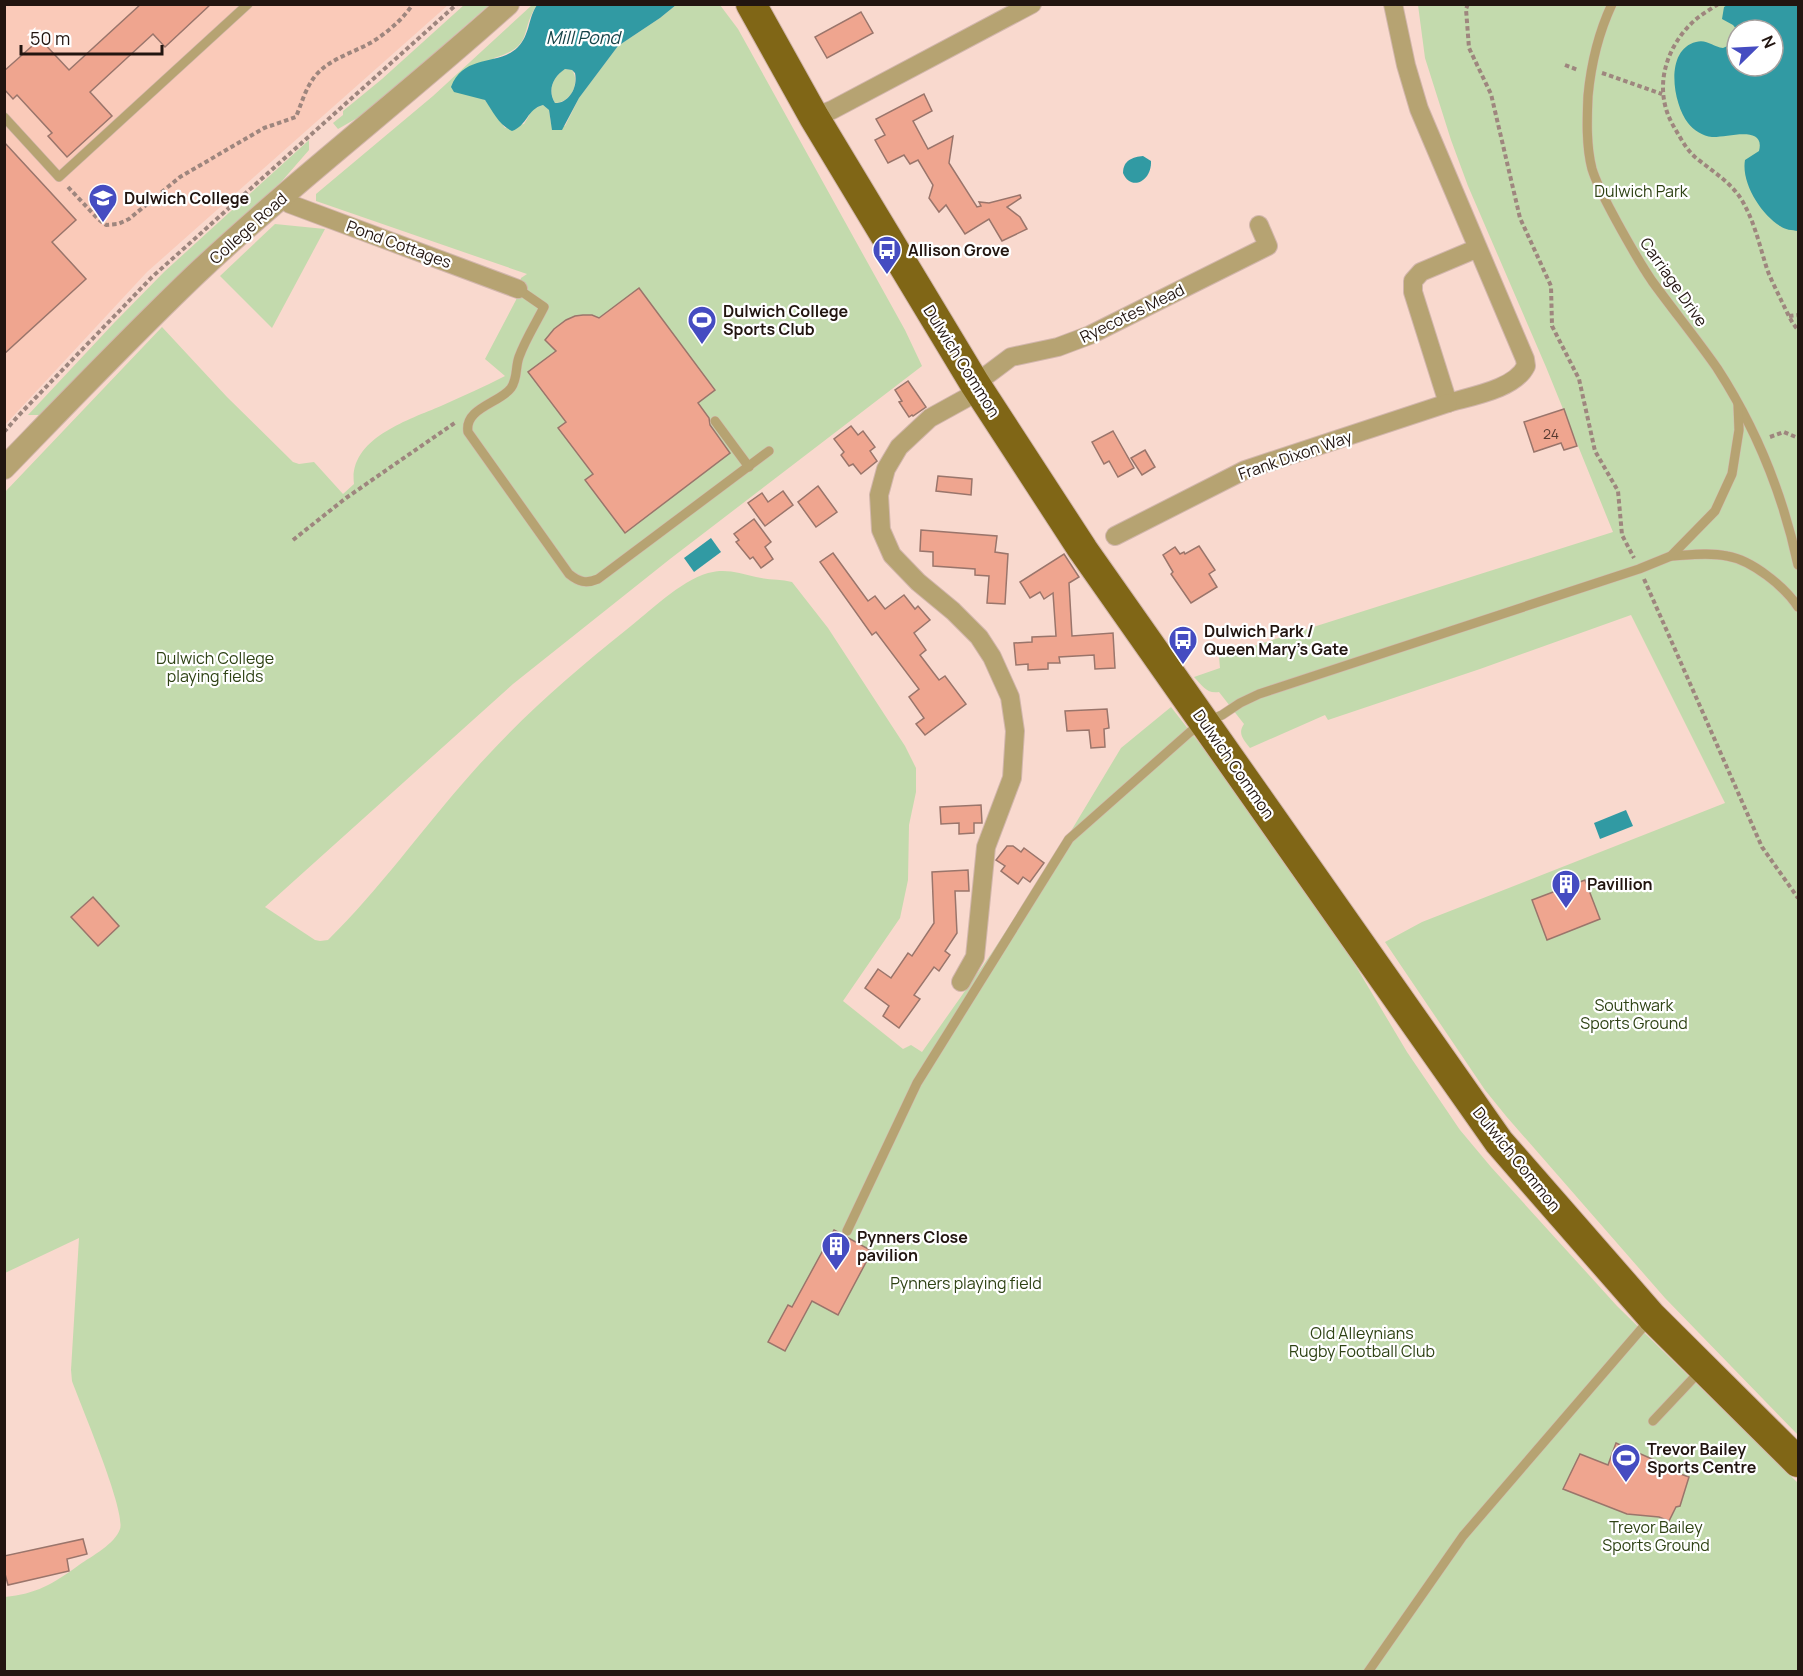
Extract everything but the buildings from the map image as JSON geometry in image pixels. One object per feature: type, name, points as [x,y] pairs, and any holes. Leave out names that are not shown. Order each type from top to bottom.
[{"type":"highway","name":"Dulwich Common","points":[[751,4],[814,117],[977,388],[1087,556],[1499,1142],[1652,1317],[1798,1462]]},
{"type":"street","name":"College Road","points":[[4,468],[196,274],[343,144],[412,88],[508,4]]},
{"type":"street","points":[[814,117],[832,110],[1032,4]]},
{"type":"street","name":"Frank Dixon Way","points":[[1115,536],[1245,470],[1503,386],[1517,378],[1526,366],[1419,109],[1406,65],[1393,4]]},
{"type":"street","name":"Pond Cottages","points":[[282,198],[290,204],[518,289]]},
{"type":"street","name":"Ryecotes Mead","points":[[977,388],[1011,357],[1058,347],[1090,335],[1268,246],[1259,225]]},
{"type":"street","points":[[1448,404],[1413,292],[1413,281],[1420,272],[1478,248]]},
{"type":"street","points":[[961,981],[975,957],[986,847],[1012,778],[1015,732],[1010,697],[992,657],[979,637],[953,611],[918,582],[892,555],[881,530],[879,495],[886,469],[898,447],[930,418],[977,388]]},
{"type":"lane","points":[[4,117],[59,177],[248,4]]},
{"type":"lane","name":"Carriage Drive","points":[[1612,4],[1600,32],[1590,69],[1588,144],[1592,167],[1601,193],[1651,279],[1717,369],[1758,441],[1785,512],[1798,565]]},
{"type":"lane","points":[[518,289],[544,307],[518,358],[516,380],[509,391],[473,414],[467,428],[470,437],[569,574],[584,583],[598,579],[769,451]]},
{"type":"lane","points":[[1671,556],[1715,511],[1724,494],[1736,452],[1739,430],[1738,404]]},
{"type":"lane","points":[[715,422],[748,467]]},
{"type":"lane","points":[[847,1231],[917,1083],[1069,839],[1190,732],[1205,722],[1259,694],[1639,569],[1671,556],[1696,554],[1729,556],[1750,565],[1774,580],[1798,607]]},
{"type":"lane","points":[[1368,1671],[1463,1536],[1652,1317]]},
{"type":"lane","points":[[1653,1422],[1702,1368]]},
{"type":"path","points":[[59,177],[106,225],[118,224],[129,219],[180,177],[264,128],[296,117],[307,89],[317,75],[328,65],[392,28],[414,4]]},
{"type":"path","name":"College Road","points":[[4,432],[152,277],[457,4]]},
{"type":"path","points":[[1468,4],[1466,9],[1469,48],[1491,94],[1521,218],[1551,286],[1552,326],[1579,379],[1595,451],[1618,491],[1622,536],[1639,569],[1762,847],[1798,898]]},
{"type":"path","points":[[1718,4],[1697,18],[1670,52],[1664,71],[1662,94],[1671,122],[1694,156],[1734,188],[1744,203],[1768,271],[1798,330]]},
{"type":"path","points":[[1590,69],[1662,94]]},
{"type":"path","points":[[1789,316],[1798,315]]},
{"type":"path","points":[[293,540],[355,492],[455,422],[473,414]]},
{"type":"path","points":[[1758,441],[1784,432],[1798,438]]},
{"type":"shaded area","name":"Dulwich College","points":[[5,5],[448,5],[147,272],[5,425]]},
{"type":"green space","points":[[464,5],[489,5],[366,113],[338,129],[333,123],[343,115],[343,111]]},
{"type":"green space","points":[[532,5],[537,5],[521,43],[507,53],[494,58],[481,98],[485,100],[505,128],[524,124],[533,109],[543,105],[549,110],[551,123],[565,126],[579,98],[618,46],[676,5],[720,5],[738,29],[905,330],[922,366],[670,559],[513,684],[265,907],[315,940],[328,940],[383,880],[452,796],[507,735],[565,681],[665,598],[697,577],[720,571],[783,580],[792,582],[828,628],[905,746],[916,768],[916,792],[909,825],[908,880],[900,918],[843,1001],[903,1049],[911,1045],[922,1052],[991,954],[1065,841],[1121,748],[1171,707],[1251,809],[1339,938],[1407,1052],[1460,1130],[1617,1306],[1798,1483],[1798,1671],[5,1671],[5,1597],[44,1587],[96,1554],[117,1534],[120,1529],[120,1518],[110,1481],[72,1381],[79,1238],[5,1273],[5,492],[162,327],[227,397],[293,462],[299,464],[314,462],[343,494],[354,484],[355,468],[360,455],[383,433],[505,376],[485,359],[516,300],[521,278],[527,274],[316,201],[316,194],[433,96]]},
{"type":"green space","name":"Dulwich Park","points":[[1418,5],[1798,5],[1798,1435],[1665,1298],[1506,1116],[1485,1090],[1385,942],[1422,922],[1725,803],[1631,615],[1328,720],[1325,715],[1250,748],[1241,734],[1244,724],[1219,692],[1207,690],[1194,677],[1220,668],[1219,657],[1613,532],[1546,367],[1468,186],[1425,58]]},
{"type":"green space","points":[[565,69],[572,70],[575,86],[565,100],[555,103],[552,84]]},
{"type":"green space","points":[[309,140],[309,150],[282,181],[169,285],[41,415],[28,415],[164,272]]},
{"type":"green space","points":[[275,224],[325,229],[272,328],[220,276]]},
{"type":"water","name":"Mill Pond","points":[[537,4],[676,5],[618,46],[579,98],[562,130],[552,130],[549,110],[543,105],[534,110],[517,129],[512,131],[500,122],[485,100],[454,92],[451,87],[464,69],[501,57],[518,47],[525,37]],"holes":[[[565,69],[572,70],[576,78],[572,93],[565,100],[555,103],[551,89],[554,80]]]},
{"type":"water","points":[[1729,4],[1798,5],[1798,231],[1784,228],[1773,221],[1749,188],[1745,160],[1759,151],[1760,143],[1757,138],[1743,134],[1712,137],[1702,134],[1688,123],[1678,103],[1674,78],[1675,66],[1679,55],[1686,47],[1700,41],[1725,47],[1725,78],[1785,78],[1785,18],[1725,18],[1725,21],[1722,19],[1724,7]]},
{"type":"water","points":[[1143,156],[1151,161],[1148,174],[1140,182],[1131,182],[1123,173],[1123,169],[1132,158]]},
{"type":"water","points":[[711,538],[721,552],[694,572],[684,558]]},
{"type":"water","points":[[1626,810],[1633,826],[1600,839],[1594,823]]},
{"type":"place","name":"Dulwich College","points":[[103,224]]},
{"type":"place","name":"Allison Grove","points":[[887,276]]},
{"type":"place","name":"Dulwich College Sports Club","points":[[702,346]]},
{"type":"place","name":"Dulwich Park / Queen Mary's Gate","points":[[1183,666]]},
{"type":"place","name":"Pavillion","points":[[1566,910]]},
{"type":"place","name":"Pynners Close pavilion","points":[[836,1272]]},
{"type":"place","name":"Trevor Bailey Sports Centre","points":[[1626,1484]]},
{"type":"park label","name":"Dulwich College playing fields","points":[[215,667]]},
{"type":"park label","name":"Southwark Sports Ground","points":[[1634,1014]]},
{"type":"park label","name":"Pynners playing field","points":[[966,1283]]},
{"type":"park label","name":"Old Alleynians Rugby Football Club","points":[[1362,1342]]},
{"type":"park label","name":"Trevor Bailey Sports Ground","points":[[1656,1536]]}]
